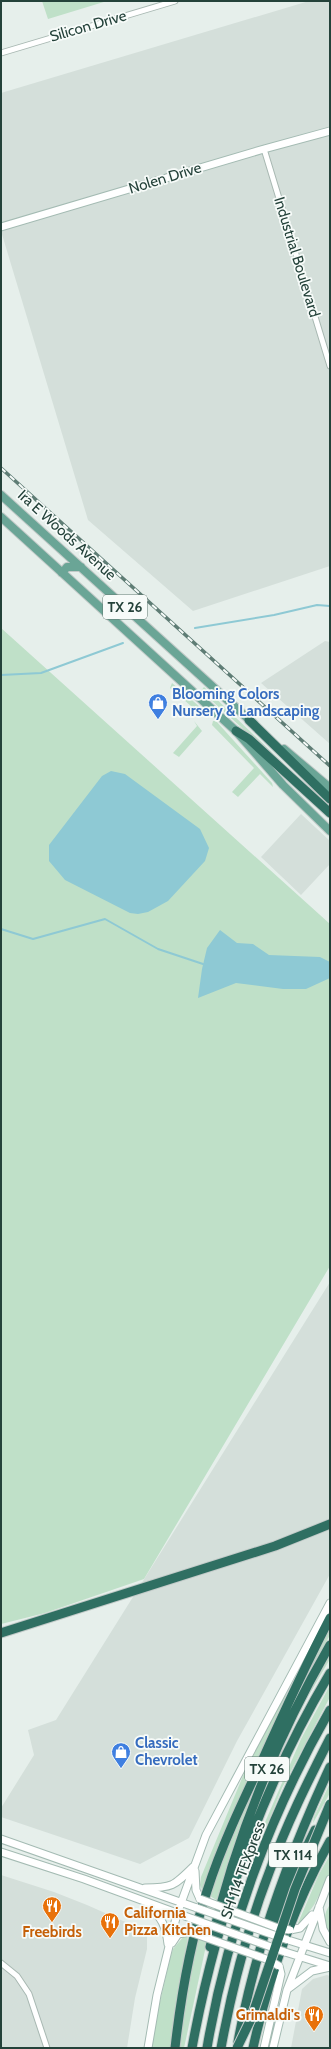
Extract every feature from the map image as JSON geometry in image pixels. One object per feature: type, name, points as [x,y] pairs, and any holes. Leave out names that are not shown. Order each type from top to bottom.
[{"type":"highway","points":[[249,720],[330,799]]},
{"type":"highway","name":"TX 26","points":[[236,731],[249,739],[330,813]]},
{"type":"highway","points":[[1,1633],[275,1546],[330,1524]]},
{"type":"highway","points":[[175,2048],[180,2006],[190,1952],[213,1874],[240,1807],[305,1667],[330,1618]]},
{"type":"highway","name":"TX 26","points":[[199,2019],[196,2006],[221,1900],[249,1814],[281,1737],[330,1645]]},
{"type":"highway","name":"TX 114","points":[[192,2048],[218,1938],[243,1859],[259,1815],[304,1716],[330,1673]]},
{"type":"highway","name":"SH 114 TEXpress","points":[[207,2048],[226,1963],[258,1863],[301,1764],[330,1710]]},
{"type":"highway","name":"SH 114 TEXpress","points":[[221,2048],[239,1969],[270,1870],[288,1826],[330,1738]]},
{"type":"highway","name":"TX 114","points":[[237,2048],[249,1986],[261,1944],[302,1831],[330,1768]]},
{"type":"highway","points":[[261,1944],[274,1924],[292,1877],[330,1804]]},
{"type":"highway","points":[[237,2048],[251,2019],[295,1889],[312,1844],[330,1804]]},
{"type":"highway","points":[[253,2048],[272,1977],[292,1919],[308,1883],[330,1841]]},
{"type":"main road","name":"Nolen Drive","points":[[1,227],[264,149],[330,131]]},
{"type":"main road","name":"Ira E Woods Avenue","points":[[1,495],[249,720],[330,788]]},
{"type":"main road","name":"Ira E Woods Avenue","points":[[1,517],[236,731],[283,785],[330,831]]},
{"type":"main road","points":[[62,573],[67,567],[81,567]]},
{"type":"main road","points":[[148,2048],[157,1995],[177,1914],[206,1835],[330,1603]]},
{"type":"main road","points":[[1,1839],[288,1940],[330,1953]]},
{"type":"main road","points":[[1,1852],[285,1952],[330,1966]]},
{"type":"main road","points":[[44,1866],[54,1864],[81,1873],[88,1870]]},
{"type":"main road","points":[[139,1888],[167,1888],[177,1883],[195,1865]]},
{"type":"main road","points":[[195,1865],[196,1890],[200,1899],[278,1928],[290,1930],[300,1928],[306,1924],[319,1904]]},
{"type":"main road","points":[[273,2048],[287,1990],[319,1904],[330,1879]]},
{"type":"main road","points":[[142,1901],[159,1915],[166,1929],[168,1948]]},
{"type":"main road","points":[[319,1904],[323,1929],[330,1942]]},
{"type":"main road","points":[[168,1948],[178,1934],[190,1932],[269,1960],[279,1966],[281,1974],[264,2048]]},
{"type":"main road","points":[[287,1990],[296,1981],[312,1970],[330,1966]]},
{"type":"street","name":"Silicon Drive","points":[[1,53],[175,1]]},
{"type":"street","name":"Industrial Boulevard","points":[[264,149],[330,366]]},
{"type":"street","points":[[1,1963],[17,1976],[29,1994],[47,2048]]},
{"type":"shaded area","points":[[309,1],[330,1],[330,566],[193,611],[88,520],[1,231],[1,93]]},
{"type":"shaded area","points":[[325,641],[330,642],[330,744],[261,683]]},
{"type":"shaded area","points":[[301,814],[330,841],[330,864],[301,895],[261,857]]},
{"type":"shaded area","points":[[330,1282],[330,1574],[237,1741],[189,1838],[140,1864],[1,1817],[1,1808],[34,1755],[28,1730],[56,1720]]},
{"type":"shaded area","points":[[1,1875],[54,1892],[87,1905],[139,1928],[147,1936],[147,1949],[135,1998],[127,2048],[1,2048]]},
{"type":"shaded area","points":[[327,1975],[330,1976],[330,2048],[291,2048],[302,1989],[313,1979]]},
{"type":"green space","points":[[42,1],[107,1],[48,19]]},
{"type":"green space","points":[[1,628],[330,924],[330,1266],[144,1579],[45,1613],[1,1624]]},
{"type":"green space","points":[[172,683],[200,707],[201,712],[198,712],[170,688]]},
{"type":"green space","points":[[204,687],[283,763],[282,764],[201,691]]},
{"type":"green space","points":[[194,721],[202,731],[179,757],[173,753],[197,726]]},
{"type":"green space","points":[[213,721],[216,721],[272,783],[273,787],[260,774],[238,797],[232,792],[254,768],[212,725]]},
{"type":"green space","points":[[330,1623],[330,1635],[310,1671],[307,1669]]},
{"type":"green space","points":[[330,1651],[330,1659],[306,1700],[267,1777],[288,1729]]},
{"type":"green space","points":[[330,1685],[330,1697],[282,1788],[266,1828],[263,1827],[301,1739]]},
{"type":"green space","points":[[285,1695],[287,1697],[227,1824],[203,1892],[200,1885],[201,1877],[250,1759]]},
{"type":"green space","points":[[260,1775],[239,1832],[218,1901],[210,1896],[212,1888],[234,1829]]},
{"type":"green space","points":[[330,1783],[330,1793],[313,1823],[314,1817]]},
{"type":"green space","points":[[330,1855],[330,1873],[314,1905],[300,1924],[298,1923],[319,1874]]},
{"type":"green space","points":[[330,1905],[330,1933],[326,1927],[325,1915]]},
{"type":"green space","points":[[184,1936],[188,1936],[174,2020],[171,2048],[152,2048],[155,2023],[170,1959],[173,1949]]},
{"type":"green space","points":[[197,1938],[207,1941],[184,2048],[178,2048]]},
{"type":"water","points":[[111,771],[125,774],[200,829],[209,848],[205,861],[168,901],[148,912],[138,914],[130,913],[65,880],[49,861],[49,845],[102,776]]},
{"type":"water","points":[[220,930],[237,943],[253,944],[269,955],[320,957],[330,962],[330,978],[306,989],[283,989],[236,983],[198,998],[202,969],[207,948]]},
{"type":"waterway","points":[[195,628],[274,615],[317,605],[330,606]]},
{"type":"waterway","points":[[1,675],[41,673],[123,643]]},
{"type":"waterway","points":[[1,929],[33,939],[105,919],[158,949],[203,964]]},
{"type":"railway","points":[[1,468],[330,766]]},
{"type":"place","name":"Blooming Colors Nursery & Landscaping","points":[[158,720]]},
{"type":"place","name":"Classic Chevrolet","points":[[121,1769]]},
{"type":"place","name":"Freebirds","points":[[52,1923]]},
{"type":"place","name":"California Pizza Kitchen","points":[[110,1939]]},
{"type":"place","name":"Grimaldi's","points":[[314,2032]]}]
